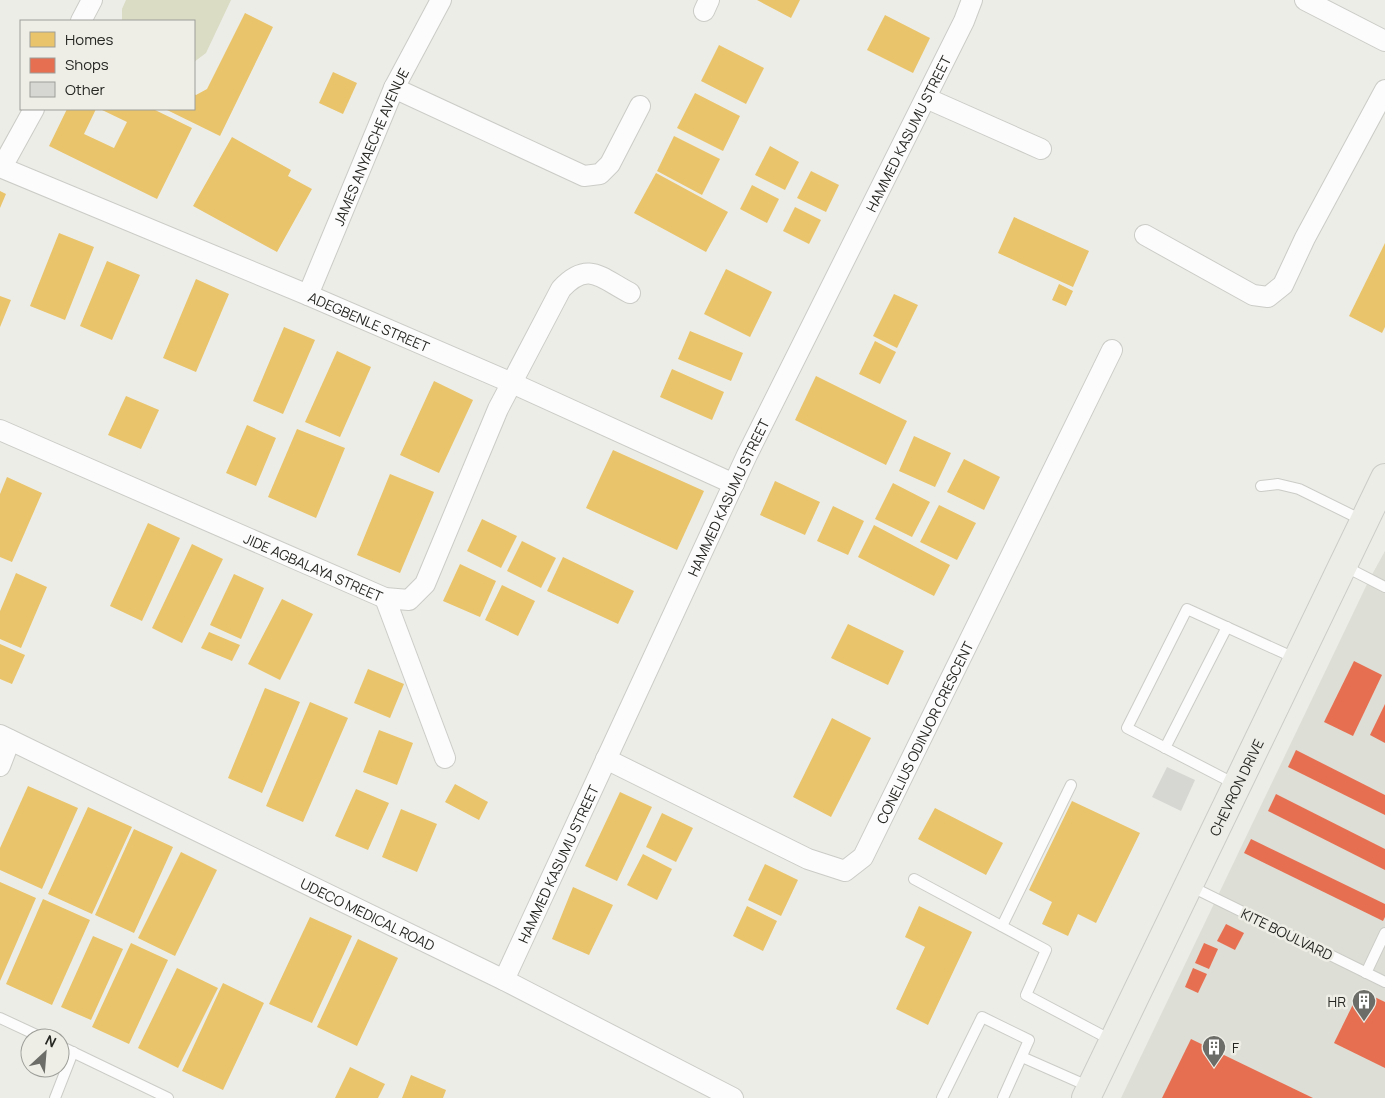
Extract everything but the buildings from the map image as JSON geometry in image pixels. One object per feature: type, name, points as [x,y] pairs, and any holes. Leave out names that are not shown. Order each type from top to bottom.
[{"type":"main road","name":"CHEVRON DRIVE","points":[[1089,1093],[1385,478]]},
{"type":"street","points":[[82,20],[92,0]]},
{"type":"street","name":"JAMES ANYAECHE AVENUE","points":[[308,295],[394,88],[440,0]]},
{"type":"street","name":"HAMMED KASUMU STREET","points":[[504,980],[734,484],[964,21],[972,0]]},
{"type":"street","points":[[1305,0],[1385,41]]},
{"type":"street","points":[[394,88],[584,176],[600,174],[610,164],[640,106]]},
{"type":"street","points":[[1145,235],[1253,295],[1268,297],[1283,285],[1305,238],[1385,90]]},
{"type":"street","points":[[926,98],[1041,149]]},
{"type":"street","points":[[1,167],[33,110]]},
{"type":"street","name":"ADEGBENLE STREET","points":[[1,167],[308,295],[512,383],[734,484]]},
{"type":"street","name":"JIDE AGBALAYA STREET","points":[[0,430],[385,598],[409,600],[425,584],[498,409],[561,289],[570,279],[578,274],[590,272],[630,293]]},
{"type":"street","name":"CONELIUS ODINJOR CRESCENT","points":[[606,759],[808,859],[845,870],[863,857],[1112,350]]},
{"type":"street","points":[[385,598],[445,758]]},
{"type":"street","points":[[0,766],[5,738]]},
{"type":"street","name":"UDECO MEDICAL ROAD","points":[[5,738],[504,980],[732,1098]]},
{"type":"lane","points":[[1261,486],[1278,484],[1299,489],[1364,520]]},
{"type":"lane","points":[[1343,566],[1385,587]]},
{"type":"lane","points":[[1237,785],[1127,728],[1187,609],[1298,659]]},
{"type":"lane","points":[[1165,748],[1228,628]]},
{"type":"lane","points":[[1002,926],[1071,785]]},
{"type":"lane","points":[[914,879],[1046,950],[1026,995],[1114,1041]]},
{"type":"lane","name":"KITE BOULVARD","points":[[1189,886],[1385,982]]},
{"type":"lane","points":[[1366,973],[1385,933]]},
{"type":"lane","points":[[942,1098],[982,1017],[1029,1040],[1003,1098]]},
{"type":"lane","points":[[0,1018],[22,1028]]},
{"type":"lane","points":[[70,1051],[168,1098]]},
{"type":"lane","points":[[55,1098],[73,1052]]},
{"type":"lane","points":[[1022,1057],[1089,1093]]},
{"type":"shaded area","points":[[1385,551],[1385,1098],[1121,1098],[1369,580]]},
{"type":"green space","points":[[126,0],[231,0],[206,53],[195,61],[195,20],[122,20],[122,9]]},
{"type":"place","name":"HR","points":[[1364,1022]]},
{"type":"place","name":"F","points":[[1214,1068]]}]
